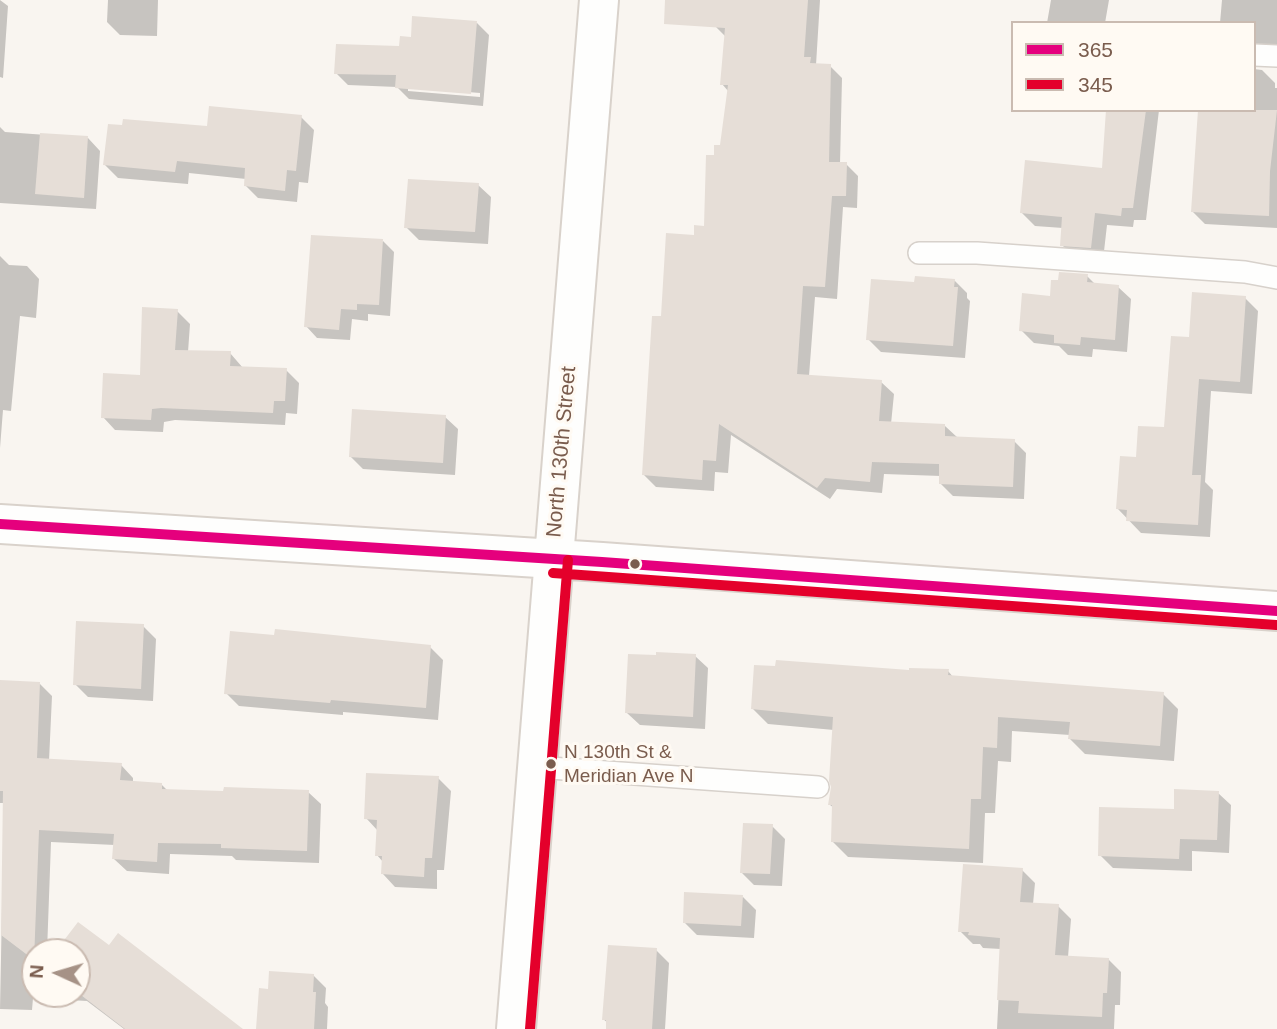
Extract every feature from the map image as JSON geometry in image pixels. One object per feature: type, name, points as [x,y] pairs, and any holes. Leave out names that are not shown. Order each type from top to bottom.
[{"type":"street","name":"North 130th Street","points":[[516,1029],[598,0]]},
{"type":"street","points":[[0,524],[554,559],[1277,611]]},
{"type":"lane","points":[[1256,55],[1277,56]]},
{"type":"lane","points":[[919,253],[990,254],[1245,272],[1277,278]]},
{"type":"lane","points":[[536,767],[818,788]]},
{"type":"building","points":[[665,0],[808,0],[804,57],[811,57],[810,63],[831,64],[829,162],[847,162],[846,196],[832,196],[825,287],[803,286],[797,374],[882,380],[879,421],[945,424],[945,436],[1015,439],[1013,487],[939,484],[939,464],[872,462],[870,482],[825,478],[817,488],[719,424],[716,461],[703,460],[702,480],[642,475],[652,316],[661,316],[666,233],[694,235],[694,225],[704,226],[706,155],[714,155],[714,145],[720,145],[728,85],[720,85],[725,28],[664,24]]},
{"type":"building","points":[[412,16],[477,21],[471,94],[395,88],[396,75],[334,74],[336,44],[399,46],[400,36],[411,37]]},
{"type":"building","points":[[209,106],[302,115],[296,171],[287,170],[285,191],[244,186],[245,168],[177,161],[175,172],[103,165],[108,124],[122,125],[123,119],[207,126]]},
{"type":"building","points":[[1277,110],[1270,171],[1269,216],[1191,212],[1198,112]]},
{"type":"building","points":[[1106,112],[1146,112],[1133,208],[1122,208],[1121,216],[1095,213],[1091,248],[1060,246],[1062,217],[1020,213],[1025,160],[1102,168]]},
{"type":"building","points":[[40,133],[88,136],[84,198],[35,194]]},
{"type":"building","points":[[408,179],[479,183],[475,232],[404,228]]},
{"type":"building","points":[[311,235],[383,239],[379,305],[357,304],[357,310],[341,309],[339,330],[304,327]]},
{"type":"building","points":[[1059,272],[1088,274],[1087,282],[1119,285],[1115,340],[1081,337],[1080,345],[1054,343],[1054,335],[1019,331],[1022,293],[1050,296],[1051,280],[1058,280]]},
{"type":"building","points":[[915,276],[955,279],[954,287],[958,287],[953,346],[866,340],[871,279],[914,282]]},
{"type":"building","points":[[1192,292],[1246,296],[1240,382],[1199,379],[1192,475],[1201,475],[1198,525],[1126,521],[1127,510],[1116,509],[1120,456],[1136,457],[1138,426],[1164,427],[1171,336],[1189,337]]},
{"type":"building","points":[[142,307],[178,309],[175,350],[231,351],[230,366],[287,368],[285,401],[274,401],[273,413],[161,408],[152,409],[151,420],[101,418],[103,373],[140,375]]},
{"type":"building","points":[[352,409],[446,415],[443,463],[349,457]]},
{"type":"building","points":[[76,621],[144,624],[141,689],[73,685]]},
{"type":"building","points":[[275,629],[431,645],[426,708],[224,694],[230,631],[274,635]]},
{"type":"building","points":[[656,652],[696,654],[693,717],[625,713],[628,654],[656,655]]},
{"type":"building","points":[[776,660],[909,670],[949,669],[948,675],[1164,692],[1160,746],[1068,739],[1070,722],[998,717],[997,748],[983,747],[981,799],[971,799],[969,849],[831,842],[832,805],[828,805],[833,717],[751,709],[754,665],[775,666]]},
{"type":"building","points":[[0,680],[40,682],[37,758],[122,763],[120,780],[162,783],[162,789],[223,791],[224,787],[309,790],[307,851],[221,848],[221,844],[158,843],[157,862],[112,859],[114,834],[39,830],[35,938],[21,938],[21,950],[1,935],[3,791],[0,791]]},
{"type":"building","points":[[366,773],[439,776],[432,858],[425,858],[424,877],[381,874],[382,856],[375,856],[377,820],[364,819]]},
{"type":"building","points":[[1174,789],[1219,791],[1217,840],[1180,839],[1179,859],[1098,856],[1099,807],[1174,809]]},
{"type":"building","points":[[743,823],[773,824],[770,874],[740,873]]},
{"type":"building","points":[[963,864],[1023,868],[1020,902],[1059,904],[1055,955],[1109,958],[1107,993],[1103,993],[1102,1017],[1018,1013],[1019,1001],[997,1000],[1000,938],[958,932]]},
{"type":"building","points":[[684,892],[743,895],[741,926],[683,923]]},
{"type":"building","points":[[78,922],[109,945],[118,933],[243,1029],[125,1029],[91,1003],[91,938],[66,938]]},
{"type":"building","points":[[608,945],[657,948],[652,1029],[606,1029],[606,1020],[602,1020]]},
{"type":"building","points":[[269,971],[314,974],[314,1029],[256,1029],[259,988],[268,989]]},
{"type":"transit line","name":"365","points":[[0,524],[602,562],[1277,611]]},
{"type":"transit line","name":"345","points":[[530,1029],[568,560]]},
{"type":"transit line","name":"345","points":[[553,573],[1276,625]]},
{"type":"place","name":"N 130th St & Meridian Ave N","points":[[551,764]]}]
